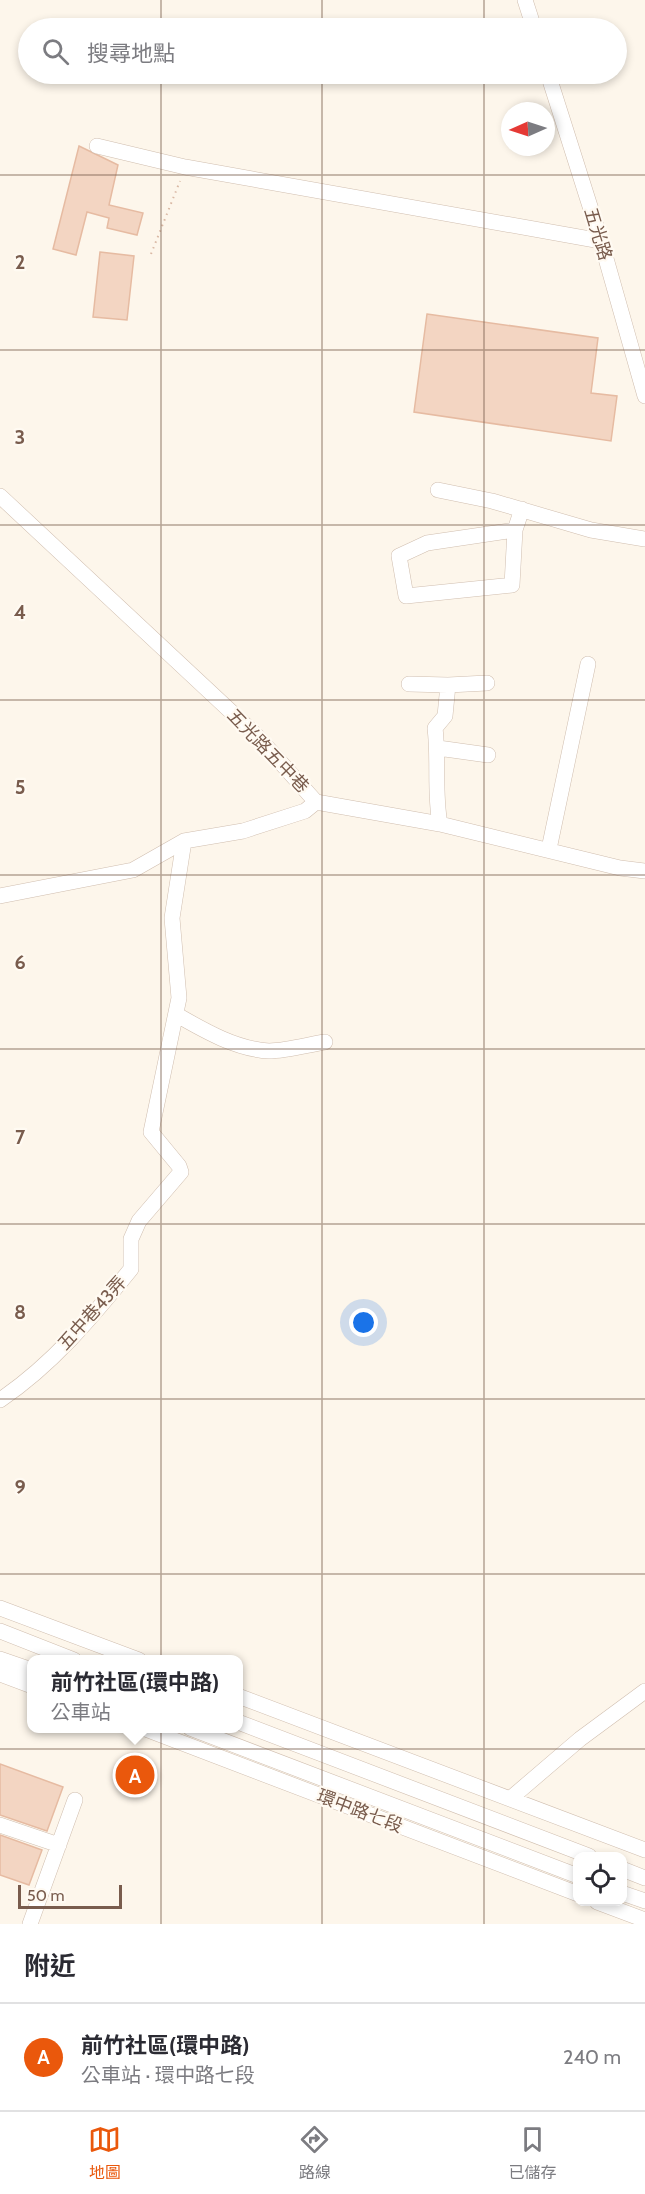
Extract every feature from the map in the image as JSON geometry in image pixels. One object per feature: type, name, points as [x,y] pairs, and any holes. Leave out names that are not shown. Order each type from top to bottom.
[{"type":"street","points":[[525,0],[531,18]]},
{"type":"street","name":"五光路","points":[[551,84],[601,241],[645,396]]},
{"type":"street","points":[[97,146],[185,167],[601,241]]},
{"type":"street","points":[[438,490],[522,510],[591,530],[645,539]]},
{"type":"street","name":"五光路五中巷","points":[[0,496],[257,736],[316,802],[440,824],[645,872]]},
{"type":"street","points":[[515,530],[427,543],[399,556],[406,596],[512,585],[515,530],[522,510]]},
{"type":"street","points":[[549,849],[588,664]]},
{"type":"street","points":[[409,684],[487,683]]},
{"type":"street","points":[[440,824],[436,799],[438,748],[435,728],[446,716],[448,685]]},
{"type":"street","points":[[438,748],[488,755]]},
{"type":"street","points":[[0,896],[133,870],[184,841],[243,831],[305,811],[316,802]]},
{"type":"street","name":"五中巷43弄","points":[[0,1400],[24,1383],[65,1344],[131,1269],[131,1239],[139,1221],[180,1172],[179,1166],[152,1132],[179,998],[172,918],[184,841]]},
{"type":"street","points":[[177,1015],[201,1029],[252,1049],[271,1051],[325,1042]]},
{"type":"street","points":[[0,1608],[128,1655]]},
{"type":"street","points":[[0,1631],[63,1655]]},
{"type":"street","points":[[0,1659],[27,1668]]},
{"type":"street","points":[[0,1674],[27,1684]]},
{"type":"street","points":[[512,1798],[580,1740],[645,1691]]},
{"type":"street","points":[[243,1698],[645,1850]]},
{"type":"street","points":[[243,1724],[576,1852]]},
{"type":"street","name":"環中路七段","points":[[156,1733],[573,1892]]},
{"type":"street","name":"環中路七段","points":[[203,1733],[573,1874]]},
{"type":"street","points":[[30,1924],[75,1800]]},
{"type":"street","points":[[0,1825],[59,1845]]},
{"type":"street","points":[[627,1871],[645,1878]]},
{"type":"street","points":[[627,1895],[645,1901]]},
{"type":"street","points":[[608,1906],[645,1920]]},
{"type":"path","points":[[151,254],[185,167]]},
{"type":"building","points":[[79,146],[118,165],[109,205],[143,213],[137,235],[107,228],[109,218],[87,212],[76,255],[53,249]]},
{"type":"building","points":[[100,252],[134,256],[127,320],[93,317]]},
{"type":"building","points":[[427,314],[598,338],[591,393],[617,396],[611,441],[414,412]]},
{"type":"building","points":[[0,1764],[63,1787],[47,1831],[0,1815]]},
{"type":"building","points":[[0,1835],[42,1850],[29,1885],[0,1875]]},
{"type":"place","name":"前竹社區(環中路)","points":[[135,1775]]}]
